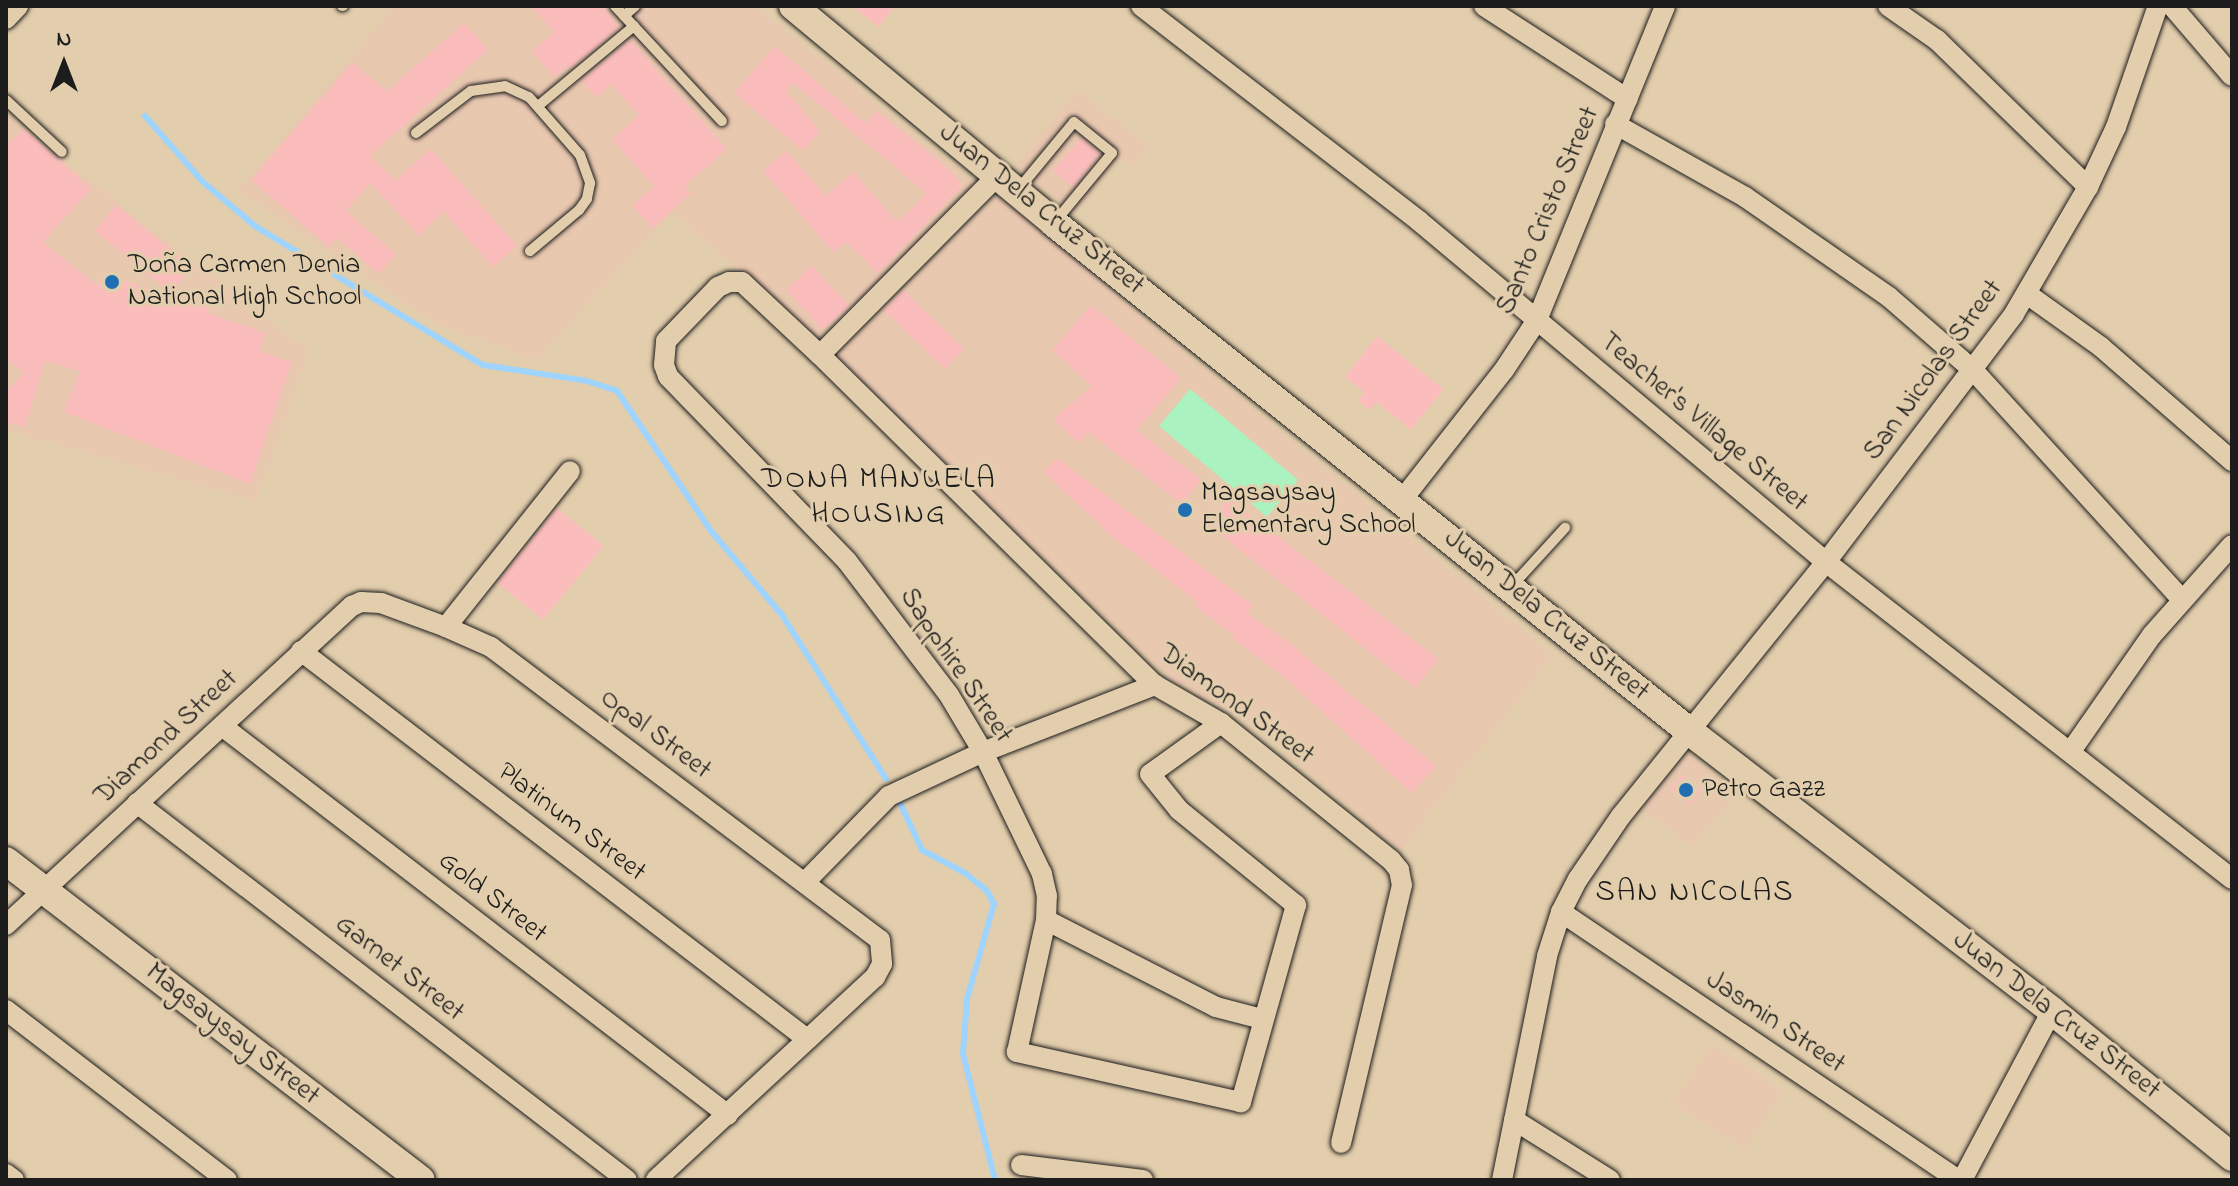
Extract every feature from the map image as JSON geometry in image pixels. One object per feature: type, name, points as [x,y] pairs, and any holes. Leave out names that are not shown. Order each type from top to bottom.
[{"type":"street","points":[[6,19],[18,6]]},
{"type":"street","name":"Juan Dela Cruz Street","points":[[793,6],[1054,223],[1689,731],[2052,1011],[2232,1157]]},
{"type":"street","name":"Teacher's Village Street","points":[[1141,6],[1325,147],[1826,562],[2232,879]]},
{"type":"street","points":[[1484,6],[1628,99]]},
{"type":"street","name":"Santo Cristo Street","points":[[1402,500],[1504,370],[1537,320],[1665,6]]},
{"type":"street","points":[[1888,6],[1937,40],[2088,187]]},
{"type":"street","name":"San Nicolas Street","points":[[1502,1180],[1547,956],[1561,912],[1597,848],[1826,562],[2027,294],[2088,187],[2116,127],[2158,6]]},
{"type":"street","points":[[2172,6],[2232,76]]},
{"type":"street","points":[[1615,124],[1745,197],[1889,297],[1973,370],[2182,600]]},
{"type":"street","points":[[820,355],[1006,184]]},
{"type":"street","name":"Diamond Street","points":[[668,376],[663,352],[666,341],[718,287],[729,282],[742,282],[1155,685],[1221,723],[1399,870],[1402,885],[1341,1143]]},
{"type":"street","points":[[2027,294],[2101,347],[2232,461]]},
{"type":"street","name":"Sapphire Street","points":[[668,376],[847,561],[949,695],[983,752],[1042,874],[1046,920],[1017,1052],[1241,1102],[1262,1019]]},
{"type":"street","points":[[446,627],[570,471]]},
{"type":"street","points":[[2071,751],[2152,635],[2232,545]]},
{"type":"street","name":"Diamond Street","points":[[6,925],[301,651],[352,606],[370,601]]},
{"type":"street","name":"Opal Street","points":[[370,601],[446,627],[491,647],[880,940],[882,964],[875,977],[807,1039]]},
{"type":"street","name":"Platinum Street","points":[[301,651],[807,1039]]},
{"type":"street","points":[[805,882],[889,796],[983,752],[1155,685]]},
{"type":"street","points":[[1046,920],[1216,1007],[1262,1019],[1296,905],[1179,810],[1150,774],[1221,723]]},
{"type":"street","name":"Gold Street","points":[[222,726],[728,1115]]},
{"type":"street","name":"Garnet Street","points":[[137,803],[627,1180]]},
{"type":"street","name":"Magsaysay Street","points":[[6,861],[421,1180]]},
{"type":"street","name":"Jasmin Street","points":[[1561,912],[1960,1180]]},
{"type":"street","points":[[6,1010],[227,1180]]},
{"type":"street","points":[[1960,1180],[2052,1011]]},
{"type":"street","points":[[656,1180],[807,1039]]},
{"type":"street","points":[[1514,1120],[1610,1180]]},
{"type":"street","points":[[1021,1165],[1143,1180]]},
{"type":"street","points":[[6,1174],[14,1180]]},
{"type":"lane","points":[[615,6],[722,121]]},
{"type":"lane","points":[[624,16],[635,6]]},
{"type":"lane","points":[[538,106],[634,26]]},
{"type":"lane","points":[[416,133],[456,100],[490,87],[519,90],[538,106],[580,155],[590,183],[587,199],[579,210],[530,251]]},
{"type":"lane","points":[[6,100],[62,152]]},
{"type":"lane","points":[[1006,184],[1074,122],[1112,153],[1054,223]]},
{"type":"lane","points":[[1511,588],[1565,528]]},
{"type":"shaded area","points":[[394,6],[755,6],[978,186],[826,345],[672,213],[536,360],[433,322],[237,190]]},
{"type":"shaded area","points":[[1077,89],[1149,146],[1132,167],[1120,158],[1075,214],[1015,165]]},
{"type":"shaded area","name":"Doña Carmen Denia National High School","points":[[6,115],[309,351],[256,501],[6,430]]},
{"type":"shaded area","name":"Magsaysay Elementary School","points":[[999,192],[1199,365],[1553,655],[1401,851],[1260,729],[1170,679],[832,356]]},
{"type":"shaded area","points":[[1688,753],[1737,794],[1691,848],[1642,807]]},
{"type":"shaded area","points":[[1712,1044],[1784,1091],[1745,1150],[1673,1103]]},
{"type":"green space","points":[[1190,389],[1298,480],[1267,517],[1159,426]]},
{"type":"building","points":[[531,6],[603,6],[619,28],[570,69],[567,66],[554,77],[532,52],[554,32]]},
{"type":"building","points":[[851,6],[895,6],[879,27]]},
{"type":"building","points":[[464,23],[488,50],[370,156],[395,180],[431,149],[517,246],[493,267],[443,211],[419,236],[370,183],[346,211],[396,254],[379,274],[337,238],[329,247],[251,180],[352,63],[387,91]]},
{"type":"building","points":[[630,40],[727,149],[685,186],[691,193],[653,228],[632,206],[654,186],[612,140],[639,115],[611,84],[597,98],[581,81]]},
{"type":"building","points":[[775,46],[865,123],[876,111],[942,163],[963,185],[878,273],[846,242],[833,252],[763,171],[787,151],[825,196],[854,172],[896,221],[901,216],[903,218],[926,193],[793,83],[786,91],[820,131],[803,151],[734,93]]},
{"type":"building","name":"Doña Carmen Denia National High School","points":[[24,128],[91,189],[43,242],[98,286],[102,274],[210,308],[208,313],[266,333],[260,351],[292,362],[250,484],[64,412],[80,371],[45,361],[25,427],[6,422],[6,392],[24,373],[6,358],[6,147]]},
{"type":"building","points":[[1081,138],[1100,154],[1073,187],[1053,171]]},
{"type":"building","points":[[116,205],[192,267],[171,293],[95,231]]},
{"type":"building","points":[[812,265],[849,306],[822,330],[786,290]]},
{"type":"building","points":[[903,290],[964,349],[945,369],[883,310]]},
{"type":"building","points":[[1091,305],[1181,378],[1137,430],[1201,480],[1182,504],[1088,432],[1078,443],[1053,419],[1092,386],[1052,351]]},
{"type":"building","points":[[1377,336],[1444,389],[1411,430],[1376,402],[1370,410],[1358,401],[1364,392],[1345,377]]},
{"type":"building","points":[[1057,458],[1253,605],[1247,613],[1291,644],[1436,766],[1412,793],[1278,672],[1232,638],[1235,636],[1194,605],[1197,602],[1115,539],[1043,472]]},
{"type":"building","points":[[1228,498],[1438,659],[1415,688],[1208,525]]},
{"type":"building","points":[[557,508],[604,546],[543,620],[497,583]]},
{"type":"building","name":"Petro Gazz","points":[[1682,775],[1701,791],[1690,805],[1670,789]]},
{"type":"waterway","points":[[145,116],[203,182],[255,226],[483,365],[587,381],[617,391],[711,531],[782,615],[886,779]]},
{"type":"waterway","points":[[900,803],[922,850],[965,873],[987,891],[994,904],[967,999],[963,1054],[995,1180]]},
{"type":"place","name":"Doña Carmen Denia National High School","points":[[112,282]]},
{"type":"place","name":"Magsaysay Elementary School","points":[[1185,510]]},
{"type":"place","name":"Petro Gazz","points":[[1686,790]]},
{"type":"district","name":"DONA MANUELA HOUSING","points":[[879,497]]},
{"type":"district","name":"SAN NICOLAS","points":[[1695,893]]}]
